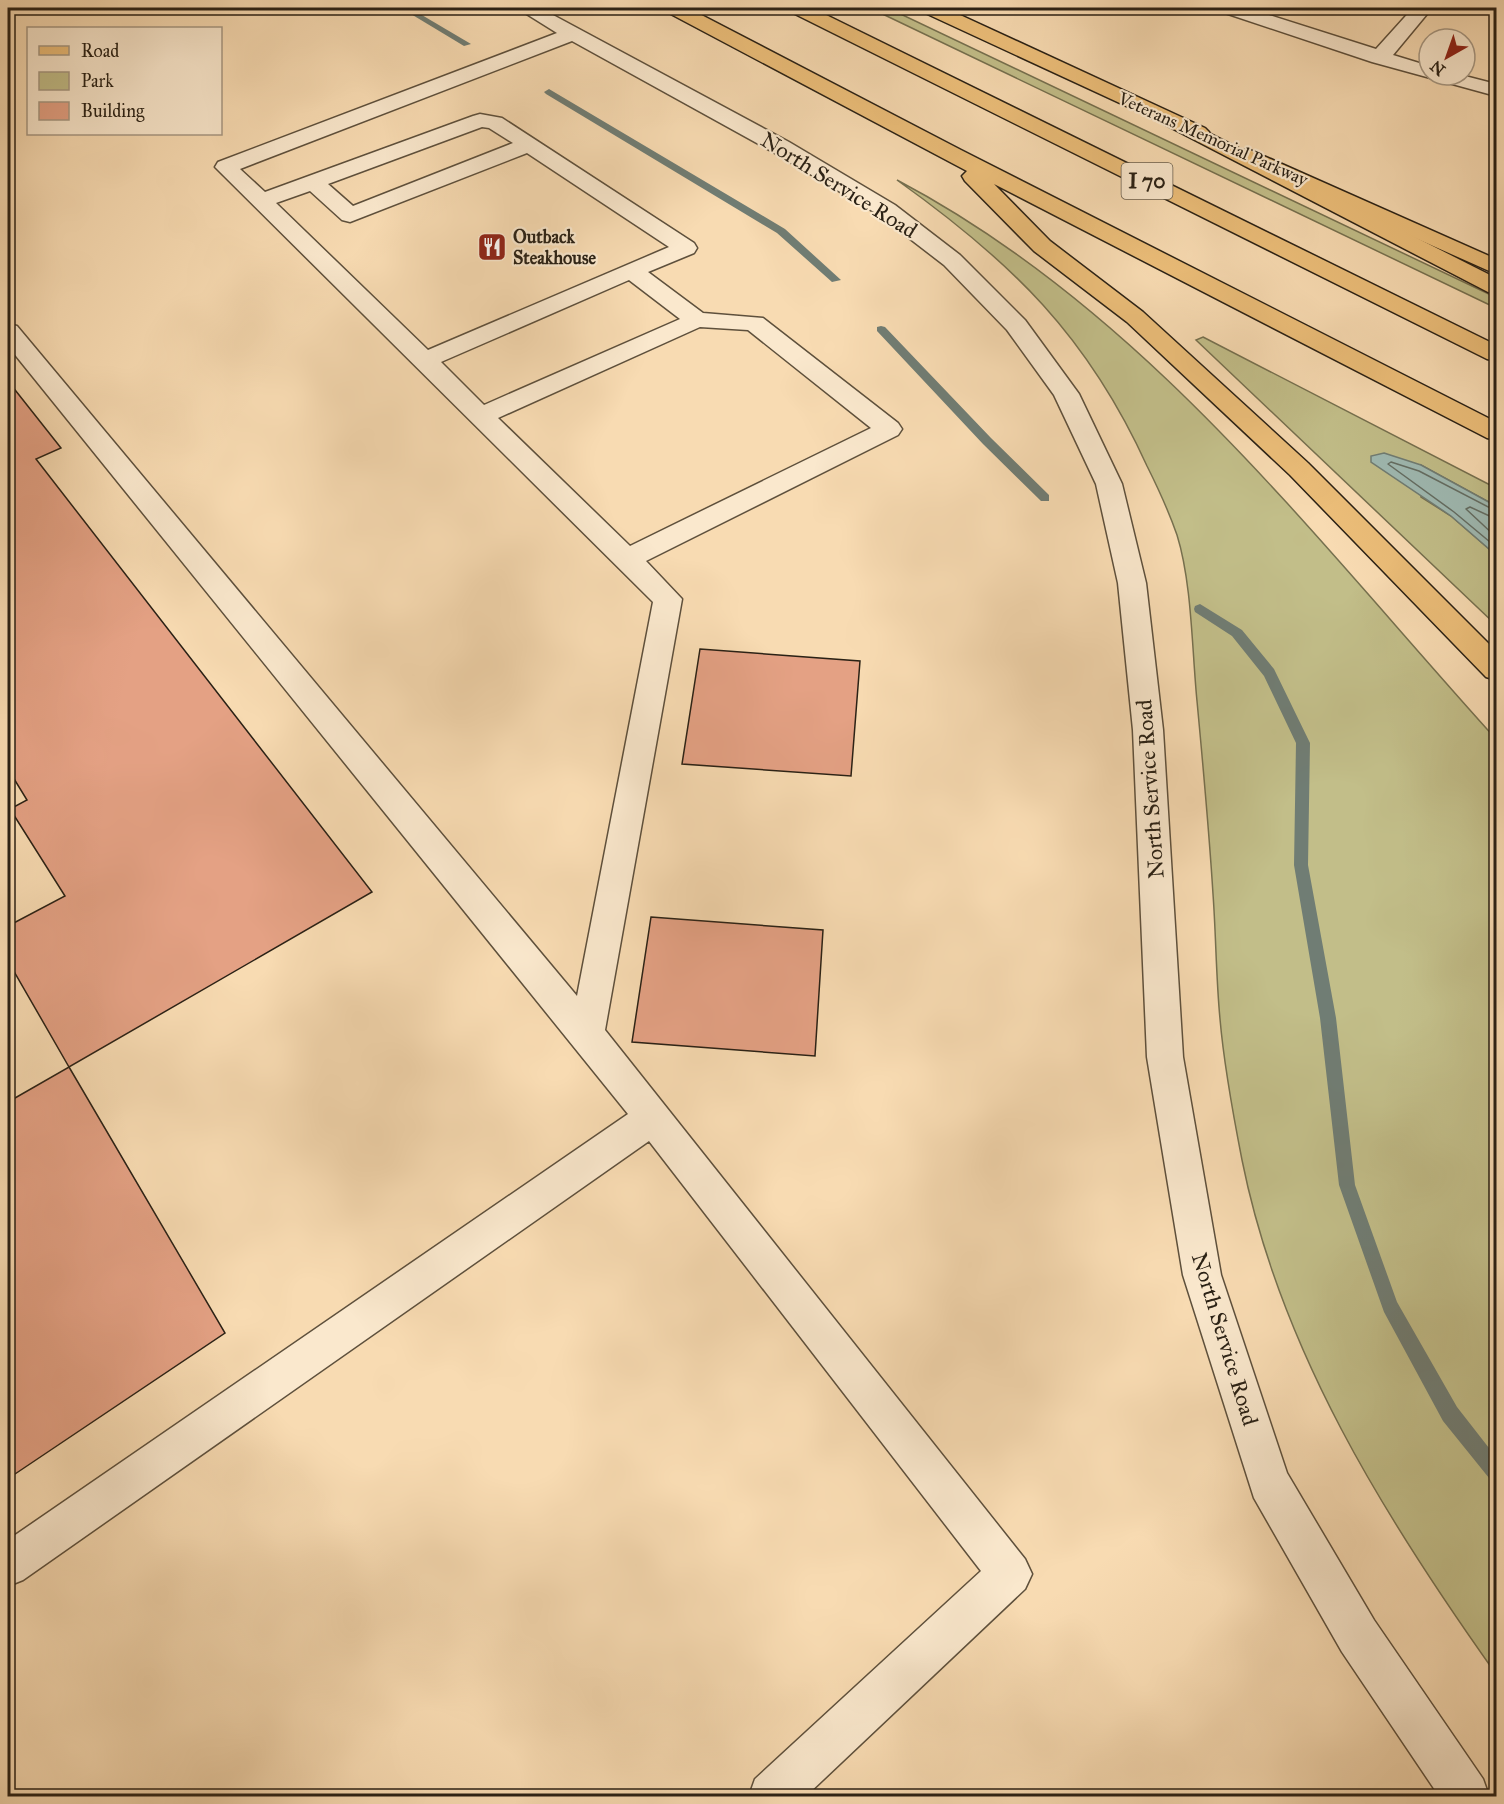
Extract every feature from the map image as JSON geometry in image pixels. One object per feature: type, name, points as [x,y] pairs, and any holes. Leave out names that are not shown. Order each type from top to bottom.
[{"type":"main road","points":[[674,8],[953,155],[1497,432]]},
{"type":"main road","name":"I 70","points":[[798,8],[1497,354]]},
{"type":"main road","name":"Veterans Memorial Parkway","points":[[930,8],[1497,267]]},
{"type":"main road","points":[[1165,117],[1497,287]]},
{"type":"main road","points":[[953,155],[1042,246],[1135,317],[1299,469],[1497,669]]},
{"type":"street","name":"North Service Road","points":[[527,8],[781,147],[887,210],[952,260],[1016,325],[1066,394],[1109,484],[1132,583],[1148,730],[1166,1057],[1202,1275],[1269,1483],[1358,1636],[1466,1797]]},
{"type":"street","points":[[1229,8],[1417,69]]},
{"type":"street","points":[[1283,26],[1300,8]]},
{"type":"street","points":[[1379,58],[1423,8]]},
{"type":"street","points":[[574,33],[226,166],[668,599],[587,1034]]},
{"type":"street","points":[[1477,85],[1497,90]]},
{"type":"street","points":[[262,201],[480,120],[495,122],[528,146],[686,248],[425,360]]},
{"type":"street","points":[[312,181],[350,215],[528,146]]},
{"type":"street","points":[[631,272],[697,320]]},
{"type":"street","points":[[482,416],[697,320],[754,323],[889,429],[627,559]]},
{"type":"street","points":[[8,331],[587,1034],[1010,1574],[772,1797]]},
{"type":"street","points":[[8,1565],[653,1118]]},
{"type":"green space","points":[[870,8],[888,8],[1496,297],[1496,308]]},
{"type":"green space","points":[[897,180],[986,233],[1069,294],[1147,361],[1220,432],[1291,508],[1496,739],[1496,1674],[1415,1555],[1342,1430],[1310,1365],[1282,1299],[1259,1230],[1242,1160],[1224,1054],[1210,845],[1189,595],[1177,535],[1124,420],[1099,378],[1072,340],[1011,272],[938,210]]},
{"type":"green space","points":[[1203,337],[1496,488],[1496,506],[1421,465],[1421,497],[1451,516],[1496,555],[1496,625],[1196,340]]},
{"type":"water","points":[[1384,453],[1421,465],[1496,506],[1496,555],[1451,516],[1371,462],[1371,456]]},
{"type":"building","points":[[8,381],[61,448],[36,459],[372,892],[69,1067],[8,961],[8,926],[65,896],[10,809],[27,800],[8,769]]},
{"type":"building","points":[[700,649],[860,661],[851,776],[682,764]]},
{"type":"building","points":[[651,917],[823,930],[815,1056],[632,1042]]},
{"type":"building","points":[[69,1067],[225,1333],[12,1476],[8,1467],[8,1102]]},
{"type":"waterway","points":[[405,8],[467,44]]},
{"type":"waterway","points":[[549,92],[781,231],[836,280]]},
{"type":"waterway","points":[[881,329],[987,441],[1045,498]]},
{"type":"waterway","points":[[1200,609],[1237,633],[1269,673],[1303,743],[1301,865],[1328,1018],[1347,1185],[1390,1306],[1450,1414],[1496,1471]]},
{"type":"place","name":"Outback Steakhouse","points":[[492,247]]}]
